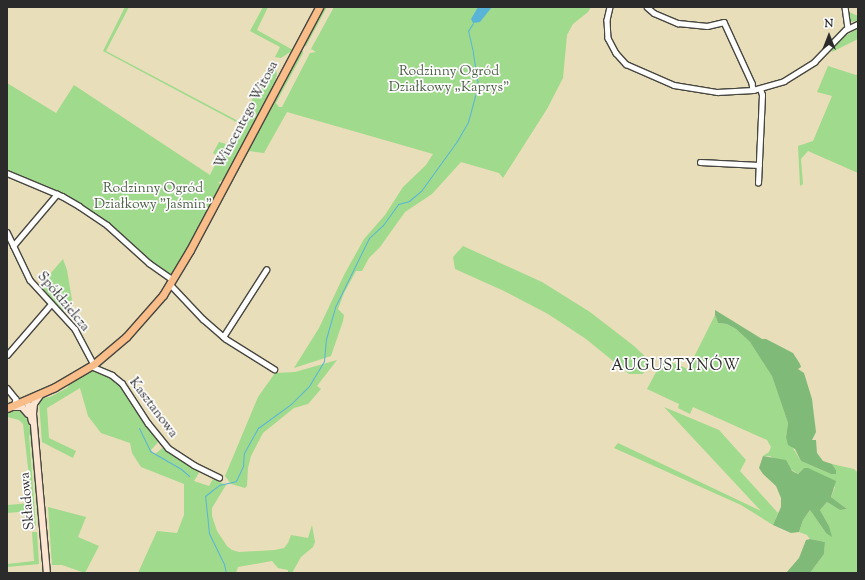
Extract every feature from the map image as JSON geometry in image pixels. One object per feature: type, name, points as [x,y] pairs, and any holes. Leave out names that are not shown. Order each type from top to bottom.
[{"type":"main road","name":"Wincentego Witosa","points":[[9,406],[41,394],[67,381],[92,365],[130,333],[152,308],[171,282],[319,7]]},
{"type":"main road","name":"Składowa","points":[[31,415],[34,404],[41,394]]},
{"type":"main road","name":"Składowa","points":[[27,400],[34,427],[47,573]]},
{"type":"main road","points":[[9,406],[22,407],[31,415]]},
{"type":"street","points":[[610,7],[607,20],[608,38],[616,53],[626,64],[668,83],[706,91],[732,92],[753,90],[778,84],[797,75],[816,60],[839,35],[848,28],[858,24]]},
{"type":"street","points":[[648,7],[654,13],[678,23],[707,26],[724,22],[752,83],[753,90]]},
{"type":"street","points":[[845,7],[848,28]]},
{"type":"street","points":[[758,183],[762,95],[760,89]]},
{"type":"street","points":[[700,162],[759,165]]},
{"type":"street","points":[[7,173],[57,194],[99,219],[171,282],[223,337],[274,369]]},
{"type":"street","points":[[13,246],[57,194]]},
{"type":"street","name":"Spółdzielcza","points":[[7,232],[30,280],[77,332],[92,365]]},
{"type":"street","points":[[223,337],[266,270]]},
{"type":"street","points":[[7,355],[51,304]]},
{"type":"street","name":"Kasztanowa","points":[[92,365],[112,375],[120,382],[148,423],[168,448],[219,477]]},
{"type":"street","points":[[7,388],[17,401],[9,406]]},
{"type":"street","points":[[13,395],[27,400]]},
{"type":"green space","name":"Rodzinny Ogród Działkowy \"Jaśmin\"","points":[[125,7],[129,7],[106,51],[240,122],[272,63],[275,66],[277,74],[275,82],[225,178],[218,183],[221,184],[173,276],[170,277],[170,274],[156,266],[95,214],[72,199],[7,171],[7,83],[56,113],[74,85],[210,175],[219,157],[213,153],[219,142],[230,145],[240,124],[103,51]]},
{"type":"green space","points":[[263,7],[268,7],[257,30],[293,50],[281,58],[275,57],[280,47],[250,31]]},
{"type":"green space","points":[[321,7],[327,7],[306,46],[304,46],[303,45]]},
{"type":"green space","name":"Rodzinny Ogród Działkowy „Kaprys”","points":[[334,7],[591,7],[588,12],[573,24],[567,35],[563,78],[547,109],[503,178],[499,173],[461,162],[432,194],[405,212],[380,247],[369,258],[362,271],[356,271],[344,293],[338,309],[344,315],[343,321],[331,356],[294,368],[319,328],[344,275],[364,239],[385,215],[403,187],[426,165],[433,154],[287,112],[264,153],[249,151],[199,243],[174,283],[298,51],[303,51],[303,53],[276,103],[279,107],[282,107],[310,53],[316,52],[311,49]]},
{"type":"green space","points":[[849,12],[858,16],[858,21],[850,22]]},
{"type":"green space","points":[[858,28],[858,39],[832,52],[831,50],[842,38]]},
{"type":"green space","points":[[828,66],[856,75],[858,74],[858,173],[808,151],[801,159],[803,184],[800,186],[798,146],[813,141],[832,96],[817,92]]},
{"type":"green space","points":[[463,246],[542,282],[590,312],[634,346],[650,361],[643,374],[629,374],[586,339],[548,314],[504,291],[455,269],[453,257]]},
{"type":"green space","points":[[63,259],[67,270],[72,300],[62,313],[38,288]]},
{"type":"green space","points":[[715,310],[762,339],[766,339],[793,353],[801,367],[798,369],[804,373],[812,399],[816,432],[812,440],[816,440],[817,453],[823,461],[832,464],[836,470],[836,474],[831,474],[801,461],[795,449],[788,445],[786,437],[788,423],[772,376],[750,342],[736,329],[727,324],[718,323]]},
{"type":"green space","points":[[715,315],[718,323],[727,324],[736,329],[750,342],[772,375],[788,423],[786,437],[801,461],[831,474],[836,470],[832,464],[854,469],[858,473],[858,573],[810,573],[824,554],[825,542],[810,539],[807,535],[799,532],[803,520],[810,510],[826,533],[829,526],[820,510],[827,502],[840,510],[847,509],[831,497],[835,487],[804,468],[798,474],[770,456],[763,456],[769,452],[771,447],[767,440],[693,407],[690,414],[678,408],[679,404],[647,389],[663,359],[688,369]]},
{"type":"green space","points":[[337,360],[317,386],[321,389],[308,404],[294,408],[263,433],[251,456],[248,468],[247,486],[245,488],[231,484],[225,476],[258,397],[275,373],[295,372]]},
{"type":"green space","points":[[90,370],[114,378],[122,386],[148,427],[159,441],[151,450],[153,453],[155,454],[165,446],[200,471],[194,481],[209,486],[213,479],[226,485],[212,508],[212,516],[217,531],[227,546],[232,550],[239,552],[284,548],[291,535],[308,538],[312,525],[315,542],[313,547],[301,557],[292,573],[288,573],[288,570],[278,568],[272,561],[238,567],[236,573],[138,573],[157,531],[177,533],[184,515],[184,484],[141,467],[132,453],[130,443],[101,433],[88,416],[80,388],[47,408],[49,438],[76,451],[73,458],[42,442],[39,402],[42,398],[50,397],[67,388],[71,383]]},
{"type":"green space","points":[[664,407],[719,430],[746,460],[740,471],[778,513],[773,525],[741,505],[614,448],[618,443],[761,511]]},
{"type":"green space","points":[[18,408],[25,412],[32,433],[40,522],[38,526],[30,435],[36,526],[31,526],[30,511],[7,513],[7,505],[32,503],[23,424],[19,420],[7,417],[7,410]]},
{"type":"green space","points":[[763,456],[786,460],[792,471],[798,474],[804,468],[808,468],[836,481],[831,497],[847,509],[840,510],[827,502],[820,510],[829,526],[832,537],[826,533],[810,510],[803,520],[799,532],[791,533],[773,525],[781,507],[781,498],[776,486],[763,474],[759,468]]},
{"type":"green space","points":[[48,507],[86,517],[78,537],[99,546],[85,573],[62,565],[52,565]]},
{"type":"green space","points":[[32,532],[37,532],[39,564],[7,567],[7,564],[34,561]]},
{"type":"green space","points":[[810,539],[825,542],[824,554],[810,573],[786,573],[799,558],[806,540]]},
{"type":"water","points":[[478,7],[492,7],[480,22],[473,23],[471,19]]},
{"type":"waterway","points":[[226,573],[224,564],[209,533],[205,496],[219,485],[236,481],[243,466],[244,453],[258,428],[291,404],[309,386],[324,361],[326,339],[336,305],[369,238],[383,225],[398,204],[409,201],[421,191],[457,141],[468,122],[478,85],[468,31],[473,23]]},
{"type":"waterway","points":[[139,428],[150,451],[181,469],[189,476]]},
{"type":"district","name":"AUGUSTYNÓW","points":[[676,367]]}]
